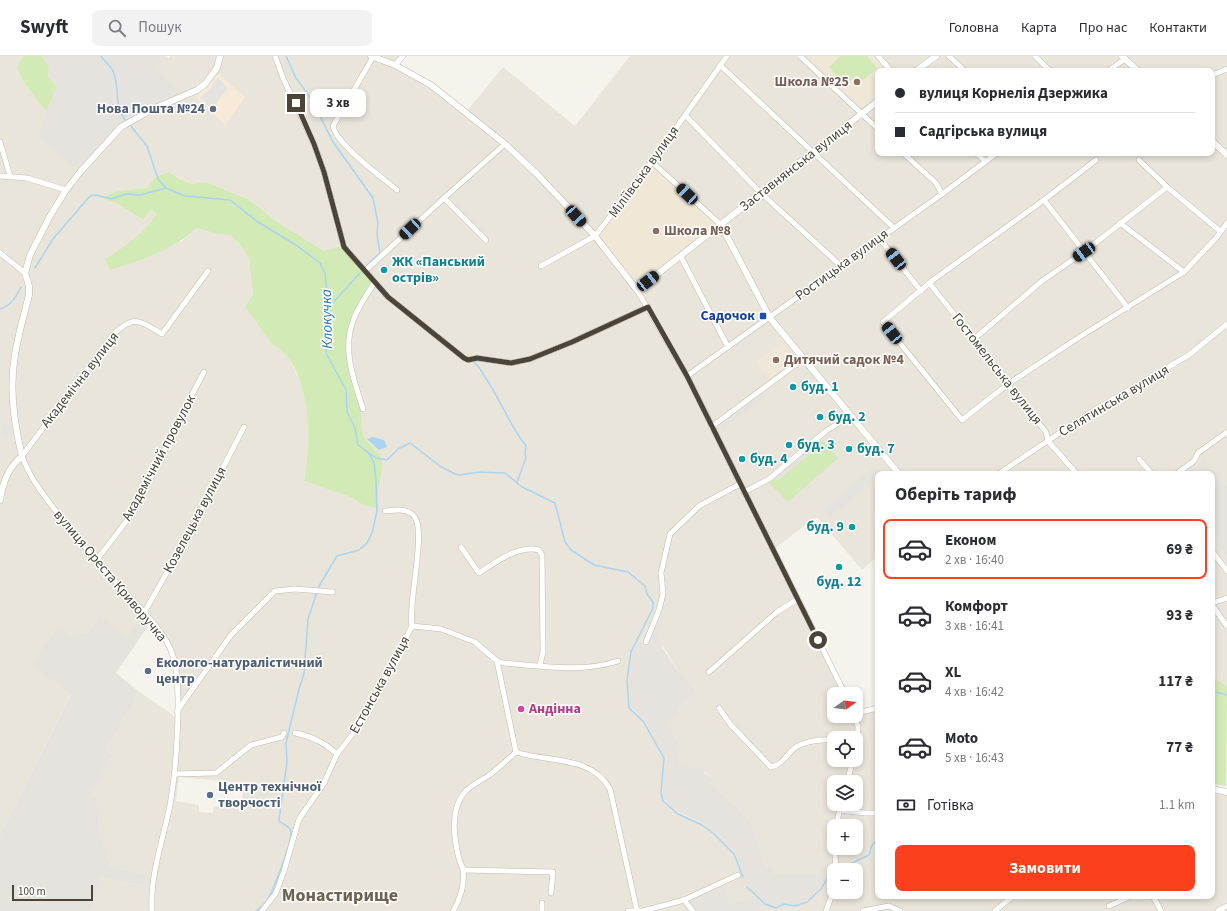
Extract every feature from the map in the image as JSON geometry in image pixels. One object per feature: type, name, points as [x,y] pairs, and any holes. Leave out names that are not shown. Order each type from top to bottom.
[{"type":"street","points":[[0,253],[25,273],[30,255],[50,216],[66,190],[111,136],[121,127],[135,119],[197,90],[212,76],[220,56]]},
{"type":"street","points":[[275,56],[314,144],[324,172],[344,247],[374,283],[403,310],[446,346],[468,360],[477,358],[511,363],[530,359],[572,342],[648,307]]},
{"type":"street","points":[[395,65],[402,56]]},
{"type":"street","name":"Міліївська вулиця","points":[[541,266],[595,236],[652,162],[727,56]]},
{"type":"street","points":[[800,56],[875,127]]},
{"type":"street","points":[[878,56],[888,68]]},
{"type":"street","points":[[920,68],[936,56]]},
{"type":"street","points":[[949,56],[962,68]]},
{"type":"street","points":[[1035,56],[1047,68]]},
{"type":"street","points":[[397,190],[353,153],[334,132],[333,126],[372,57],[395,65],[431,85],[505,144],[537,174],[595,236],[637,290],[687,376],[711,428],[842,687]]},
{"type":"street","points":[[1111,68],[1123,57],[1135,68]]},
{"type":"street","points":[[720,66],[894,228]]},
{"type":"street","points":[[1215,74],[1227,69]]},
{"type":"street","name":"Заставнянська вулиця","points":[[637,290],[813,154],[875,103]]},
{"type":"street","points":[[685,115],[761,193],[841,266]]},
{"type":"street","points":[[0,142],[10,176]]},
{"type":"street","points":[[365,271],[505,144]]},
{"type":"street","points":[[1215,144],[1227,155]]},
{"type":"street","points":[[906,156],[936,183],[942,194]]},
{"type":"street","points":[[979,156],[985,161]]},
{"type":"street","name":"Ростицька вулиця","points":[[687,376],[770,318],[992,156]]},
{"type":"street","points":[[1096,160],[1044,200],[933,280],[884,322],[962,420],[1008,384],[1184,272],[1216,238],[1227,223]]},
{"type":"street","points":[[1139,160],[1167,187],[1220,231]]},
{"type":"street","points":[[652,162],[721,225],[770,318],[896,471]]},
{"type":"street","points":[[0,176],[27,178],[66,190]]},
{"type":"street","points":[[974,339],[1042,281],[1084,252],[1167,187]]},
{"type":"street","points":[[444,198],[486,240]]},
{"type":"street","points":[[1044,200],[1128,308]]},
{"type":"street","points":[[1120,223],[1184,272]]},
{"type":"street","points":[[879,238],[920,291]]},
{"type":"street","points":[[681,256],[728,347]]},
{"type":"street","name":"Академічна вулиця","points":[[22,456],[112,336],[124,324],[128,322],[142,322],[162,334],[208,271]]},
{"type":"street","name":"вулиця Ореста Криворучка","points":[[25,273],[30,286],[29,295],[15,356],[13,377],[16,429],[22,456],[29,473],[46,498],[96,561],[144,613],[161,635],[172,654],[176,677],[177,711],[174,774],[170,809],[156,861],[152,911]]},
{"type":"street","points":[[363,409],[348,357],[348,340],[353,320],[374,283]]},
{"type":"street","name":"Гостомельська вулиця","points":[[930,284],[1008,384],[1010,390],[1046,432],[1048,441],[1074,471]]},
{"type":"street","name":"Селятинська вулиця","points":[[1003,471],[1093,411],[1189,355],[1227,324]]},
{"type":"street","points":[[711,428],[803,359]]},
{"type":"street","name":"Академічний провулок","points":[[96,561],[128,519],[161,459],[172,432],[204,372]]},
{"type":"street","points":[[744,492],[769,479],[826,431],[850,416]]},
{"type":"street","name":"Козелецька вулиця","points":[[144,613],[192,528],[244,427]]},
{"type":"street","points":[[1180,471],[1194,461],[1198,453],[1226,434]]},
{"type":"street","points":[[0,500],[7,474],[12,465],[22,456]]},
{"type":"street","points":[[1139,459],[1149,471]]},
{"type":"street","points":[[646,642],[660,610],[663,594],[660,573],[670,534],[699,506],[740,484]]},
{"type":"street","name":"Естонська вулиця","points":[[262,911],[276,893],[299,819],[324,783],[337,754],[366,717],[412,626],[410,617],[417,560],[417,523],[412,514],[403,510],[384,511]]},
{"type":"street","points":[[461,547],[479,573],[494,563],[524,549],[539,550],[542,555],[543,652],[540,665]]},
{"type":"street","points":[[1215,555],[1227,571]]},
{"type":"street","points":[[177,711],[231,635],[275,591],[296,589],[333,592]]},
{"type":"street","points":[[1215,603],[1227,598]]},
{"type":"street","points":[[709,672],[777,612],[798,600]]},
{"type":"street","points":[[1215,608],[1227,626]]},
{"type":"street","points":[[412,626],[440,629],[475,642],[497,661],[503,663],[587,668],[603,666],[618,661]]},
{"type":"street","points":[[497,661],[510,732],[516,752]]},
{"type":"street","points":[[719,708],[732,725],[772,767],[776,766],[792,750],[804,743],[827,740]]},
{"type":"street","points":[[863,713],[875,709]]},
{"type":"street","points":[[174,774],[216,773],[251,745],[282,737],[284,733]]},
{"type":"street","points":[[295,733],[307,735],[320,740],[337,754]]},
{"type":"street","points":[[453,911],[461,897],[463,870],[456,848],[454,826],[455,816],[463,794],[516,752],[570,762],[583,766],[598,774],[606,783],[610,789],[637,911]]},
{"type":"street","points":[[1215,790],[1227,792]]},
{"type":"street","points":[[848,811],[875,813]]},
{"type":"street","points":[[463,870],[553,872],[551,893]]},
{"type":"street","points":[[628,911],[643,911],[684,900],[738,875]]},
{"type":"street","points":[[826,911],[830,899]]},
{"type":"street","points":[[995,911],[1009,899]]},
{"type":"street","points":[[1109,906],[1124,899]]},
{"type":"street","points":[[1155,899],[1161,911]]},
{"type":"street","points":[[684,900],[693,911]]},
{"type":"street","points":[[542,903],[542,911]]},
{"type":"street","points":[[862,911],[889,906],[900,911]]},
{"type":"street","points":[[1218,911],[1226,908]]},
{"type":"shaded area","points":[[0,56],[23,56],[17,67],[24,83],[46,111],[38,139],[57,152],[111,136],[181,96],[155,69],[165,56],[169,58],[170,56],[403,56],[397,63],[466,112],[503,67],[575,126],[630,56],[808,56],[862,106],[875,95],[875,156],[1215,156],[1215,68],[883,68],[873,56],[1227,56],[1227,486],[1204,458],[1189,471],[875,471],[875,559],[862,570],[818,518],[814,518],[773,550],[842,687],[827,687],[827,723],[863,723],[863,711],[875,709],[875,899],[1215,899],[1215,793],[1227,795],[1227,911],[760,911],[765,909],[729,906],[728,899],[695,911],[89,911],[95,900],[101,877],[151,888],[153,877],[110,866],[100,831],[96,797],[88,798],[113,755],[106,750],[131,707],[138,691],[176,717],[175,677],[173,663],[167,645],[145,616],[127,639],[85,632],[32,665],[71,693],[0,835]],"holes":[[[156,177],[179,179],[192,184],[206,182],[248,199],[276,221],[324,251],[352,372],[364,410],[361,412],[361,426],[365,439],[381,456],[383,466],[378,491],[378,508],[365,506],[350,497],[304,481],[309,455],[308,415],[304,390],[288,356],[271,342],[246,307],[253,294],[249,258],[231,234],[217,234],[197,228],[182,241],[106,259],[126,247],[147,227],[157,214],[151,210],[143,220],[116,203],[102,198],[117,191],[146,188]],[[657,622],[660,630],[659,644],[662,644],[679,673],[696,691],[667,722],[682,747],[678,750],[680,765],[691,771],[697,769],[703,771],[713,778],[710,784],[739,809],[752,825],[767,868],[770,867],[773,874],[819,874],[820,888],[808,900],[797,906],[783,903],[779,907],[765,903],[739,877],[743,874],[738,858],[723,839],[707,825],[683,815],[665,802],[662,794],[667,765],[665,756],[645,719],[631,708],[628,678],[635,650],[641,640],[649,644]],[[179,777],[244,783],[241,809],[214,806],[213,813],[199,812],[199,805],[176,801]]]},
{"type":"shaded area","points":[[42,56],[165,56],[155,69],[182,97],[134,118],[81,171],[38,139],[46,111],[57,87],[48,77],[49,66]]},
{"type":"shaded area","name":"Школа №25","points":[[808,56],[873,56],[883,68],[875,68],[875,95],[862,106]]},
{"type":"shaded area","points":[[219,74],[245,97],[225,125],[196,97]]},
{"type":"shaded area","points":[[218,78],[228,88],[211,109],[200,97],[211,89],[212,85]]},
{"type":"shaded area","name":"Школа №8","points":[[652,163],[721,225],[637,289],[596,237]]},
{"type":"shaded area","name":"Дитячий садок №4","points":[[782,343],[795,359],[770,379],[756,362]]},
{"type":"shaded area","points":[[765,391],[767,395],[723,429],[721,425]]},
{"type":"shaded area","points":[[4,422],[10,424],[11,433],[8,438],[0,435]]},
{"type":"shaded area","points":[[818,442],[821,445],[778,480],[774,478]]},
{"type":"shaded area","points":[[1204,458],[1215,471],[1189,471]]},
{"type":"shaded area","points":[[875,466],[879,471],[875,471],[875,478],[830,516],[824,510]]},
{"type":"shaded area","points":[[1215,471],[1227,486],[1227,556],[1215,541]]},
{"type":"shaded area","points":[[1215,541],[1227,556],[1227,686],[1215,678]]},
{"type":"shaded area","points":[[145,616],[150,623],[116,673],[138,691],[131,707],[106,750],[113,755],[89,797],[96,797],[100,831],[110,866],[153,877],[152,888],[101,877],[95,900],[89,911],[0,911],[0,835],[71,694],[32,665],[58,627],[74,638],[85,632],[89,633],[100,617],[127,638]]},
{"type":"shaded area","points":[[658,621],[662,623],[659,644],[662,644],[662,647],[679,673],[696,691],[677,710],[679,713],[667,722],[682,747],[678,750],[680,765],[683,762],[691,770],[700,766],[704,770],[704,773],[713,778],[710,784],[739,809],[752,825],[767,868],[770,867],[773,874],[819,874],[825,878],[820,888],[808,900],[796,906],[784,903],[777,907],[765,903],[759,898],[765,909],[760,911],[695,911],[690,903],[691,899],[724,886],[730,906],[758,897],[747,889],[739,877],[743,874],[738,858],[723,839],[707,825],[674,810],[662,797],[666,761],[645,719],[631,708],[628,678],[634,649],[641,640],[649,643]]},
{"type":"green space","points":[[23,56],[42,56],[49,66],[48,77],[57,87],[46,111],[24,83],[17,67]]},
{"type":"green space","points":[[841,56],[867,56],[877,68],[875,68],[875,70],[862,81],[857,75],[845,85],[829,67]]},
{"type":"green space","points":[[169,172],[179,179],[192,184],[206,182],[248,199],[276,221],[324,251],[344,246],[375,283],[353,321],[349,357],[365,410],[361,412],[361,426],[365,439],[381,456],[383,466],[378,491],[378,508],[365,506],[350,497],[304,481],[308,451],[308,417],[301,384],[295,369],[287,356],[264,334],[245,307],[253,294],[249,258],[240,244],[231,235],[217,234],[197,228],[178,242],[156,254],[110,270],[105,259],[134,239],[157,214],[151,210],[143,220],[116,203],[102,198],[117,191],[146,188],[156,177]]},
{"type":"green space","points":[[822,440],[838,458],[788,502],[770,484],[770,481],[774,478],[778,480],[821,445],[818,442]]},
{"type":"green space","points":[[1215,678],[1227,686],[1226,786],[1215,784]]},
{"type":"water","points":[[372,437],[384,440],[387,447],[379,450],[367,439]]},
{"type":"waterway","name":"Клокучка","points":[[101,56],[113,71],[118,103],[122,115],[127,122]]},
{"type":"waterway","points":[[286,56],[296,78],[312,100],[333,142],[373,198],[378,223],[377,234],[380,253],[366,266]]},
{"type":"waterway","name":"Клокучка","points":[[130,125],[147,146],[158,179],[166,188],[185,196],[230,200],[258,222],[296,245],[320,263],[325,273],[328,307],[326,353],[346,390],[347,412],[355,428],[358,445],[376,458],[387,460],[398,449],[410,443],[440,466],[455,474],[460,475],[479,472],[505,473],[522,487],[555,503],[565,542],[571,550],[594,565],[628,572],[645,586],[647,594],[653,602],[653,608],[631,652],[627,680],[629,708],[643,721],[664,758],[661,792],[663,801],[678,814],[702,825],[713,833],[734,854],[743,877]]},
{"type":"waterway","points":[[35,268],[53,239],[90,196],[96,195],[111,199],[126,194],[140,195],[166,188]]},
{"type":"waterway","points":[[329,307],[360,273]]},
{"type":"waterway","points":[[0,309],[7,306],[15,298],[21,287]]},
{"type":"waterway","points":[[474,362],[492,388],[515,430],[526,446],[526,458],[517,482]]},
{"type":"waterway","points":[[256,911],[265,903],[270,895],[282,866],[291,837],[291,830],[279,820],[287,762],[286,743],[304,674],[308,619],[319,586],[337,556],[359,550],[367,543],[372,533],[377,511],[376,480],[374,463],[368,452]]},
{"type":"waterway","name":"Клокучка","points":[[1215,692],[1227,695]]},
{"type":"waterway","name":"Клокучка","points":[[852,863],[869,855],[872,845],[875,842]]},
{"type":"waterway","name":"Клокучка","points":[[747,887],[765,904],[776,908],[784,904],[795,906],[807,902],[821,889],[827,878]]},
{"type":"place","name":"Школа №25","points":[[857,82]]},
{"type":"place","name":"Нова Пошта №24","points":[[213,109]]},
{"type":"place","name":"Школа №8","points":[[656,231]]},
{"type":"place","name":"ЖК «Панський острів»","points":[[384,270]]},
{"type":"place","name":"Садочок","points":[[763,316]]},
{"type":"place","name":"Дитячий садок №4","points":[[776,360]]},
{"type":"place","name":"буд. 1","points":[[793,387]]},
{"type":"place","name":"буд. 2","points":[[820,417]]},
{"type":"place","name":"буд. 3","points":[[789,445]]},
{"type":"place","name":"буд. 7","points":[[849,449]]},
{"type":"place","name":"буд. 4","points":[[742,459]]},
{"type":"place","name":"буд. 9","points":[[852,527]]},
{"type":"place","name":"буд. 12","points":[[839,567]]},
{"type":"place","name":"Еколого-натуралістичний центр","points":[[148,671]]},
{"type":"place","name":"Андінна","points":[[521,709]]},
{"type":"place","name":"Центр технічної творчості","points":[[210,795]]},
{"type":"district","name":"Монастирище","points":[[340,895]]},
{"type":"route","points":[[296,103],[314,144],[324,172],[344,247],[374,283],[388,297],[446,346],[464,358],[468,360],[477,358],[511,363],[530,359],[572,342],[648,307],[687,376],[711,428],[818,640]]}]
